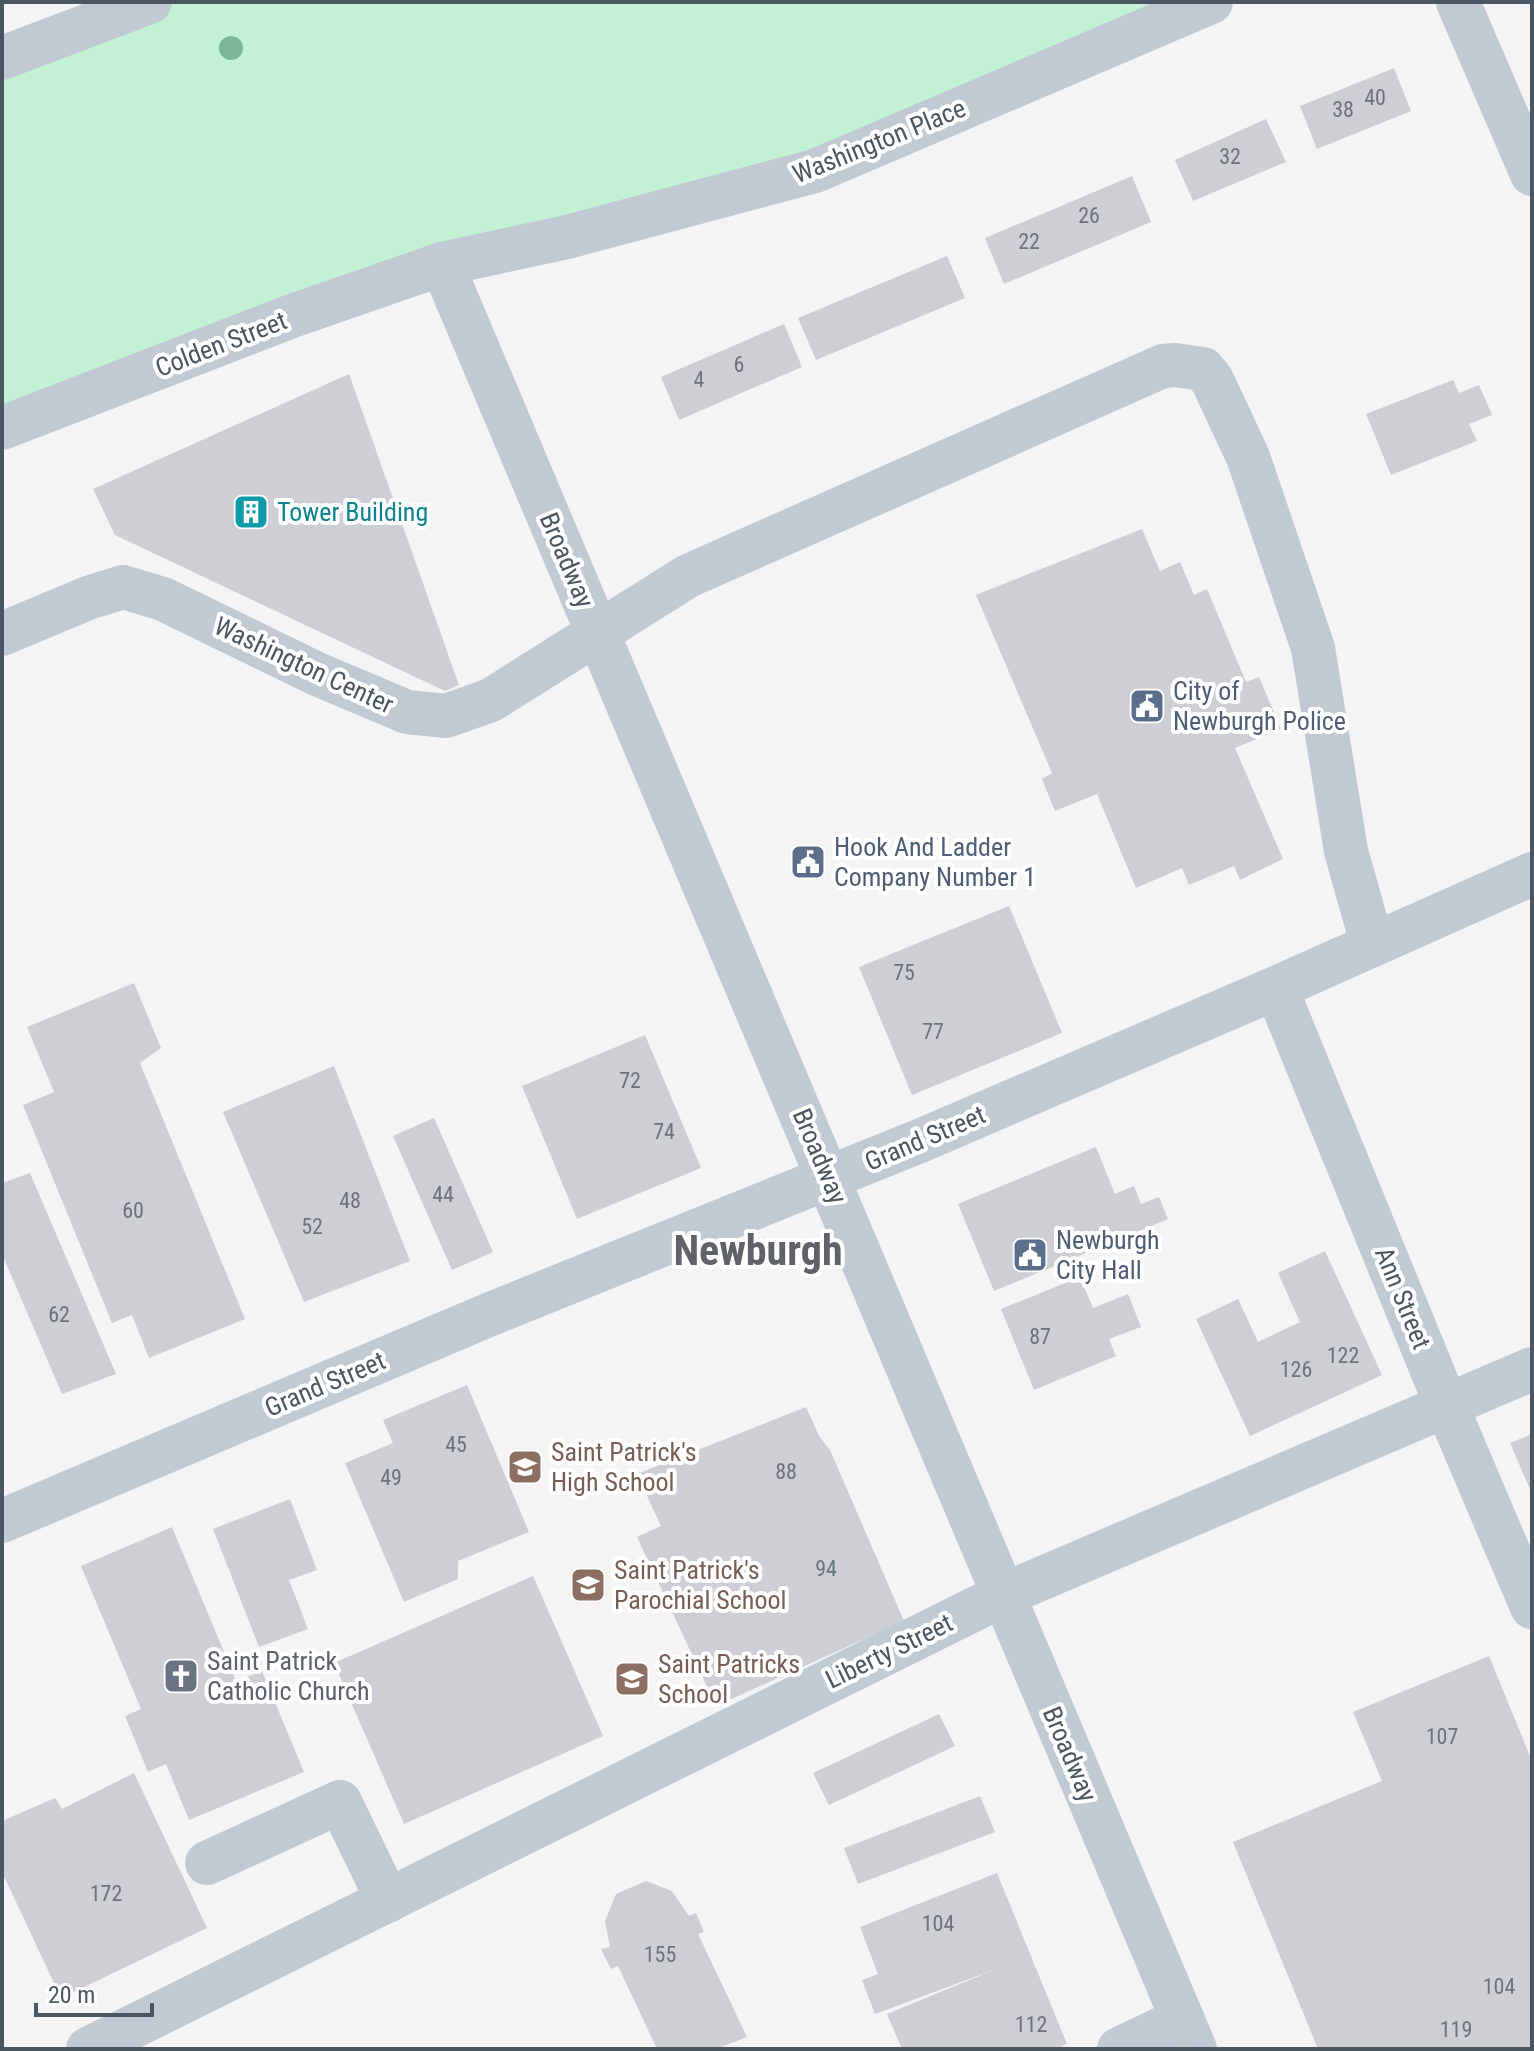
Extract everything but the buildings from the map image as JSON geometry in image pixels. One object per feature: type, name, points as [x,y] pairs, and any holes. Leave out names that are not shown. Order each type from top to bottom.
[{"type":"street","points":[[2,58],[150,2]]},
{"type":"street","name":"Washington Place","points":[[442,264],[567,237],[815,171],[1211,2]]},
{"type":"street","points":[[1458,2],[1532,174]]},
{"type":"street","name":"Сolden Street","points":[[2,428],[278,322],[442,264]]},
{"type":"street","name":"Broadway","points":[[442,264],[830,1178],[1188,2034]]},
{"type":"street","name":"Washington Center","points":[[2,634],[88,598],[123,587],[163,599],[317,674],[407,712],[446,716],[491,700],[688,576],[1163,366],[1203,369],[1212,380],[1248,457],[1313,648],[1346,851],[1372,943]]},
{"type":"street","name":"Grand Street","points":[[2,1521],[493,1313],[830,1178],[1276,988],[1532,874]]},
{"type":"street","name":"Ann Street","points":[[1276,988],[1532,1607]]},
{"type":"street","name":"Liberty Street","points":[[88,2049],[1003,1595],[1532,1369]]},
{"type":"street","points":[[207,1863],[340,1802],[388,1901]]},
{"type":"street","points":[[1119,2049],[1188,2034]]},
{"type":"green space","points":[[139,2],[1211,2],[815,171],[442,264],[2,428],[2,49]]},
{"type":"place","name":"Tower Building","points":[[251,512]]},
{"type":"place","name":"City of Newburgh Police","points":[[1147,706]]},
{"type":"place","name":"Hook And Ladder Company Number 1","points":[[808,862]]},
{"type":"place","name":"Newburgh City Hall","points":[[1030,1255]]},
{"type":"place","name":"Saint Patrick's High School","points":[[525,1467]]},
{"type":"place","name":"Saint Patrick's Parochial School","points":[[588,1585]]},
{"type":"place","name":"Saint Patrick Catholic Church","points":[[181,1676]]},
{"type":"place","name":"Saint Patricks School","points":[[632,1679]]},
{"type":"district","name":"Newburgh","points":[[758,1250]]}]
